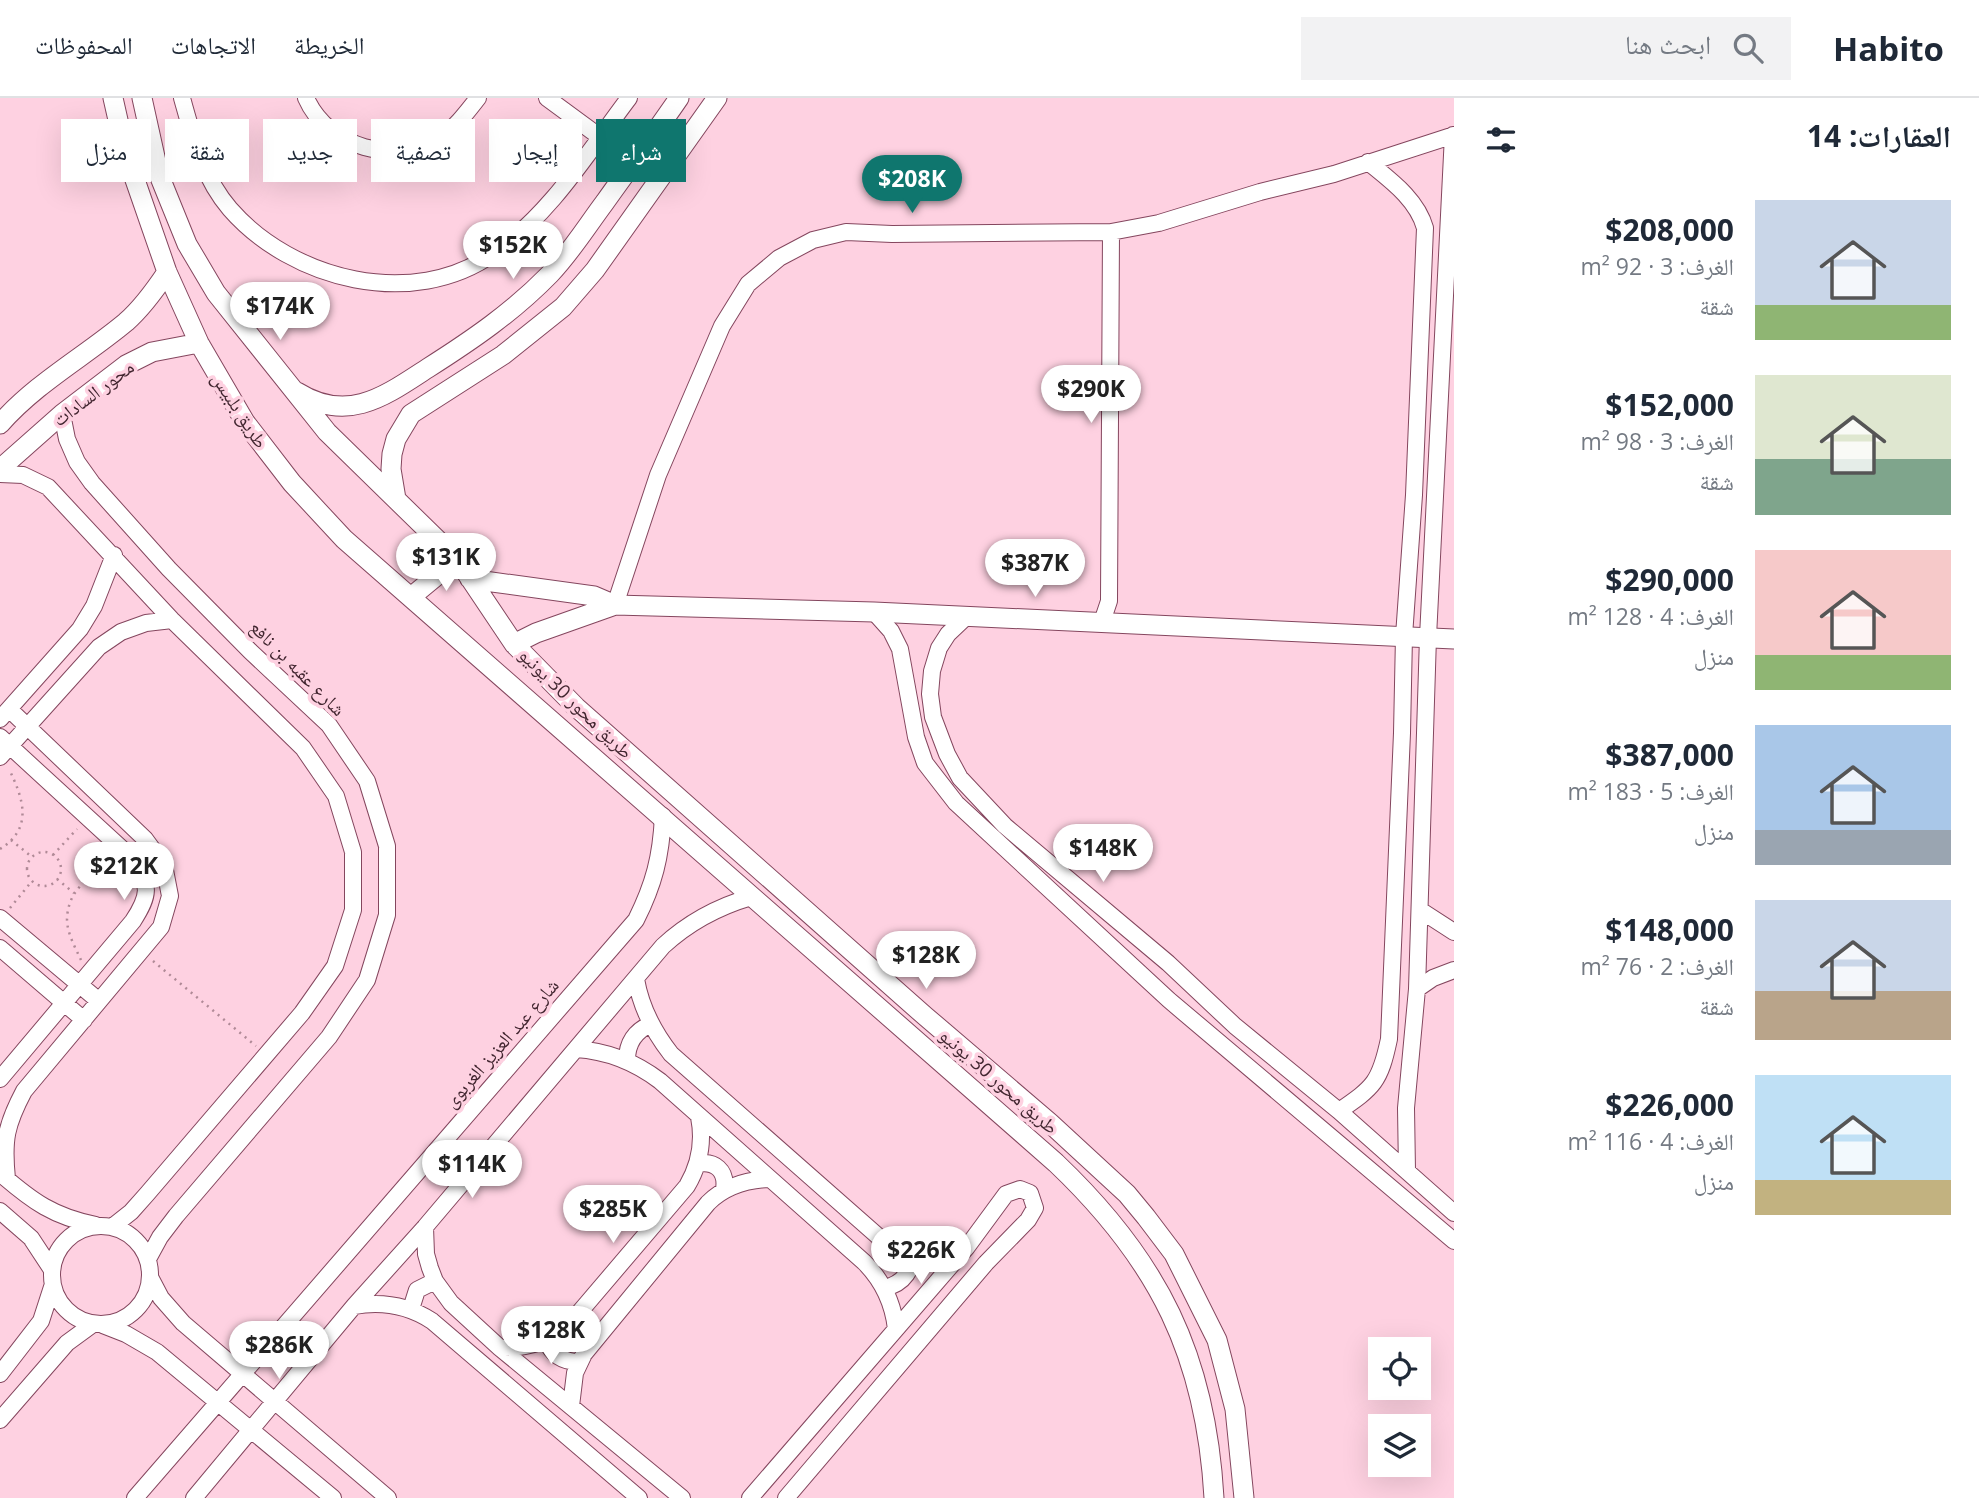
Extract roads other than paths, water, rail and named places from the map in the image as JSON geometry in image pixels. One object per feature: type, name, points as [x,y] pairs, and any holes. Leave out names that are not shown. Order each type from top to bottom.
[{"type":"street","name":"طريق بلبيس","points":[[113,98],[125,151],[167,272],[199,343],[245,422],[292,483],[344,539],[411,597]]},
{"type":"street","points":[[142,98],[159,175],[183,235],[216,293],[327,432],[457,559],[411,597]]},
{"type":"street","points":[[182,98],[195,145],[209,178],[229,208],[254,233],[283,254],[317,268],[352,279],[388,284],[424,281],[447,275],[492,256],[521,234],[554,199],[596,142]]},
{"type":"street","points":[[307,99],[322,121],[342,138],[366,148],[391,151],[417,148],[440,137],[460,121],[478,98]]},
{"type":"street","points":[[547,98],[596,134]]},
{"type":"street","points":[[613,119],[629,98]]},
{"type":"street","points":[[292,389],[327,405],[346,407],[366,404],[383,397],[498,321],[566,256],[680,98]]},
{"type":"street","points":[[396,499],[391,469],[392,454],[411,414],[503,355],[563,307],[595,270],[717,98]]},
{"type":"street","points":[[615,605],[658,475],[722,326],[748,284],[779,258],[813,240],[846,232],[1111,232],[1158,223],[1453,135],[1429,637],[1417,989],[1406,1108],[1406,1171]]},
{"type":"street","points":[[1339,1111],[1367,1092],[1376,1082],[1389,1039],[1404,636],[1415,483],[1425,228],[1421,216],[1405,195],[1368,162]]},
{"type":"street","points":[[1102,622],[1109,601],[1111,232]]},
{"type":"street","points":[[159,244],[183,235]]},
{"type":"street","name":"محور السادات","points":[[0,424],[67,365],[127,321],[149,298],[167,272]]},
{"type":"street","name":"محور السادات","points":[[0,472],[62,414],[133,361],[152,352],[199,343]]},
{"type":"street","name":"شارع عقبه بن نافع","points":[[62,414],[67,439],[77,462],[92,483],[169,569],[250,651],[329,725],[367,781],[387,846],[387,915],[367,980],[329,1037],[176,1216],[148,1259]]},
{"type":"street","points":[[0,472],[23,475],[48,487],[172,620],[303,748],[336,796],[353,852],[353,910],[335,966],[302,1013],[147,1194],[105,1226],[81,1230],[67,1239],[57,1253],[52,1270],[52,1287],[41,1321],[2,1369]]},
{"type":"street","points":[[114,555],[93,606],[80,629],[4,714],[27,727],[145,839],[164,865],[170,896],[161,927],[24,1091],[10,1118],[4,1148],[3,1176],[31,1200],[52,1212],[74,1221],[105,1226],[128,1234],[140,1245],[148,1259],[151,1279],[161,1298],[175,1315],[388,1498]]},
{"type":"street","name":"طريق محور 30 يونيو","points":[[457,559],[514,644],[576,708],[1127,1194],[1174,1254],[1217,1340],[1235,1409],[1244,1498]]},
{"type":"street","points":[[470,579],[594,596],[615,605]]},
{"type":"street","name":"طريق محور 30 يونيو","points":[[411,597],[1091,1196],[1123,1233],[1150,1274],[1173,1317],[1191,1362],[1206,1420],[1212,1456],[1214,1498]]},
{"type":"street","points":[[514,644],[536,633],[615,605],[874,612],[1454,639]]},
{"type":"street","points":[[874,612],[891,631],[900,649],[916,737],[925,763],[949,795],[1169,1000],[1454,1241]]},
{"type":"street","points":[[967,616],[939,648],[932,671],[930,694],[933,717],[947,754],[960,778],[1005,825],[1168,963],[1273,1058],[1339,1111],[1454,1213]]},
{"type":"street","points":[[0,1079],[146,902],[146,879],[134,860],[88,817],[3,749],[27,727],[99,647],[121,632],[146,623],[172,620]]},
{"type":"street","name":"شارع عبد العزيز الغربوى","points":[[135,1498],[636,920],[652,888],[661,853],[663,817]]},
{"type":"street","points":[[194,1498],[354,1306],[425,1227],[663,946],[685,927],[717,909],[751,897]]},
{"type":"street","points":[[1420,910],[1454,932]]},
{"type":"street","points":[[1,919],[83,981],[99,1001]]},
{"type":"street","points":[[0,948],[83,1020]]},
{"type":"street","points":[[1417,989],[1433,978],[1454,970]]},
{"type":"street","points":[[636,979],[651,1024],[664,1045],[680,1062],[880,1238],[890,1244],[912,1249],[941,1251],[967,1247]]},
{"type":"street","points":[[627,1060],[632,1038],[651,1024]]},
{"type":"street","points":[[576,1049],[602,1052],[627,1060],[649,1073],[864,1262],[884,1287],[896,1329]]},
{"type":"street","points":[[1260,1075],[1273,1058]]},
{"type":"street","points":[[500,1348],[523,1347],[546,1340],[565,1329],[572,1321],[687,1186],[697,1164],[702,1141],[699,1117]]},
{"type":"street","points":[[697,1164],[710,1163],[716,1166],[724,1176],[724,1189]]},
{"type":"street","points":[[571,1406],[579,1362],[590,1345],[708,1203],[724,1189],[747,1181],[769,1179]]},
{"type":"street","points":[[750,1498],[967,1247],[1006,1194],[1020,1189],[1030,1194],[1035,1208],[1028,1220],[986,1263],[786,1498]]},
{"type":"street","points":[[0,1211],[31,1238],[52,1270]]},
{"type":"street","points":[[425,1227],[426,1255],[435,1281],[451,1303],[500,1348],[682,1498]]},
{"type":"street","points":[[884,1287],[898,1283],[909,1272],[912,1249]]},
{"type":"street","points":[[0,1420],[66,1343],[98,1325],[117,1322],[135,1311],[148,1293],[151,1279]]},
{"type":"street","points":[[411,1309],[417,1290],[435,1281]]},
{"type":"street","points":[[52,1287],[61,1304],[75,1317],[126,1334],[157,1352],[333,1498]]},
{"type":"street","points":[[354,1306],[381,1304],[421,1313],[441,1327],[639,1498]]},
{"type":"street","points":[[546,1340],[558,1357],[565,1361],[579,1362]]}]
